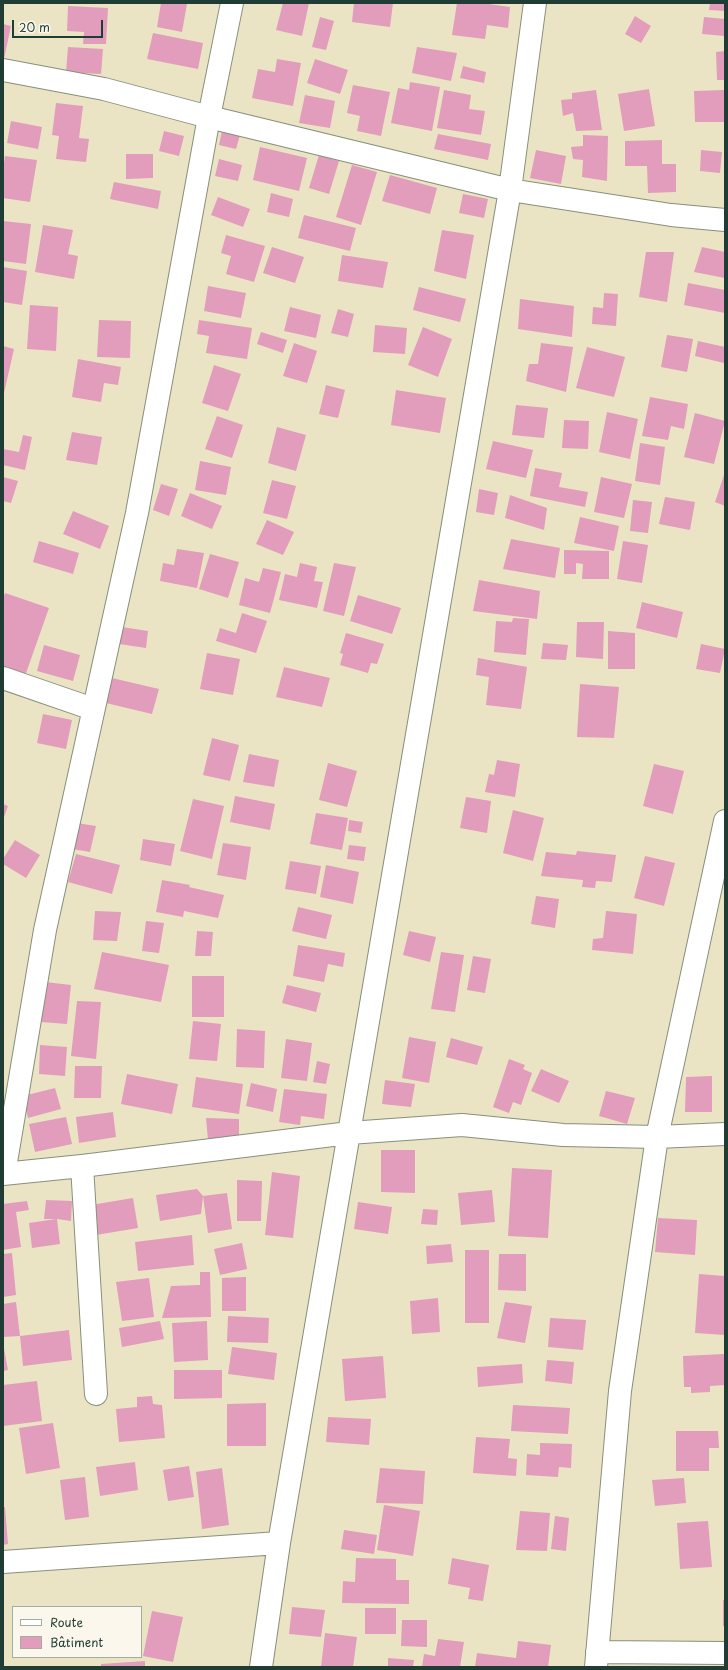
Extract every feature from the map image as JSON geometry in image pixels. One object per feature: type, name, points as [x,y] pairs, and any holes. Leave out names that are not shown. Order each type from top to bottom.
[{"type":"street","points":[[232,3],[209,117],[137,513],[45,930],[4,1174],[82,1166],[349,1133],[462,1125],[563,1135],[657,1137],[725,1134]]},
{"type":"street","points":[[261,1667],[279,1543],[510,190],[535,3]]},
{"type":"street","points":[[3,70],[104,90],[510,190],[648,211],[725,220]]},
{"type":"street","points":[[3,678],[93,709]]},
{"type":"street","points":[[725,821],[657,1137],[620,1391],[597,1660],[725,1653]]},
{"type":"street","points":[[82,1166],[96,1394]]},
{"type":"street","points":[[3,1562],[279,1543]]},
{"type":"building","points":[[161,3],[187,4],[182,32],[157,27]]},
{"type":"building","points":[[283,3],[309,3],[302,36],[276,30]]},
{"type":"building","points":[[354,3],[393,3],[390,27],[352,22]]},
{"type":"building","points":[[457,3],[481,3],[510,7],[508,28],[487,25],[485,39],[452,35]]},
{"type":"building","points":[[710,3],[725,3],[725,11],[709,10]]},
{"type":"building","points":[[68,6],[108,8],[106,44],[83,44],[84,32],[67,31]]},
{"type":"building","points":[[635,16],[651,26],[641,43],[625,34]]},
{"type":"building","points":[[320,17],[334,21],[326,50],[312,47]]},
{"type":"building","points":[[704,17],[725,19],[725,36],[702,34]]},
{"type":"building","points":[[3,24],[11,26],[4,59],[3,59]]},
{"type":"building","points":[[153,33],[203,43],[198,69],[147,59]]},
{"type":"building","points":[[68,47],[103,49],[101,74],[66,72]]},
{"type":"building","points":[[417,47],[457,53],[451,81],[412,73]]},
{"type":"building","points":[[725,51],[725,80],[717,80],[716,52]]},
{"type":"building","points":[[277,59],[301,63],[293,106],[252,98],[258,69],[275,72]]},
{"type":"building","points":[[315,59],[348,70],[340,94],[307,83]]},
{"type":"building","points":[[463,66],[486,72],[484,83],[460,78]]},
{"type":"building","points":[[410,82],[440,87],[432,131],[391,123],[398,88],[409,90]]},
{"type":"building","points":[[353,85],[390,92],[381,136],[357,131],[360,116],[347,113]]},
{"type":"building","points":[[649,89],[655,126],[624,131],[618,94]]},
{"type":"building","points":[[444,90],[471,95],[469,109],[485,111],[481,135],[437,128]]},
{"type":"building","points":[[596,90],[602,130],[576,131],[573,113],[563,116],[561,100],[572,99],[572,93]]},
{"type":"building","points":[[725,90],[725,122],[695,122],[694,91]]},
{"type":"building","points":[[305,95],[335,101],[330,128],[299,123]]},
{"type":"building","points":[[56,103],[83,106],[79,138],[89,139],[86,162],[56,159],[59,136],[52,135]]},
{"type":"building","points":[[11,121],[42,127],[38,149],[7,143]]},
{"type":"building","points":[[164,131],[184,136],[179,156],[159,151]]},
{"type":"building","points":[[222,131],[240,135],[236,149],[219,145]]},
{"type":"building","points":[[438,134],[491,144],[488,160],[434,149]]},
{"type":"building","points":[[583,135],[608,136],[607,181],[582,177],[583,160],[573,159],[571,147],[583,146]]},
{"type":"building","points":[[662,140],[662,164],[676,164],[676,192],[648,193],[647,166],[625,166],[625,141]]},
{"type":"building","points":[[260,147],[307,158],[299,191],[253,180]]},
{"type":"building","points":[[536,150],[566,156],[561,184],[530,178]]},
{"type":"building","points":[[701,150],[722,152],[720,173],[700,171]]},
{"type":"building","points":[[126,154],[153,154],[153,178],[126,179]]},
{"type":"building","points":[[319,155],[339,161],[329,194],[309,188]]},
{"type":"building","points":[[5,156],[37,160],[30,202],[3,198],[3,171]]},
{"type":"building","points":[[219,159],[242,165],[238,181],[215,176]]},
{"type":"building","points":[[352,165],[377,172],[361,225],[336,217]]},
{"type":"building","points":[[390,175],[437,188],[430,214],[382,201]]},
{"type":"building","points":[[114,182],[161,191],[158,209],[110,199]]},
{"type":"building","points":[[271,193],[293,199],[289,217],[267,212]]},
{"type":"building","points":[[463,194],[488,199],[484,218],[459,213]]},
{"type":"building","points":[[218,197],[250,209],[243,227],[211,215]]},
{"type":"building","points":[[304,215],[356,228],[350,251],[298,238]]},
{"type":"building","points":[[3,221],[31,224],[26,264],[3,261]]},
{"type":"building","points":[[43,225],[73,230],[68,254],[78,256],[74,279],[35,272]]},
{"type":"building","points":[[442,230],[474,235],[466,279],[434,271]]},
{"type":"building","points":[[226,235],[265,246],[254,282],[226,274],[231,256],[221,253]]},
{"type":"building","points":[[272,247],[304,257],[295,283],[263,273]]},
{"type":"building","points":[[702,247],[725,252],[725,278],[694,272]]},
{"type":"building","points":[[646,252],[674,252],[667,302],[639,297]]},
{"type":"building","points":[[342,255],[388,262],[383,288],[338,281]]},
{"type":"building","points":[[3,267],[27,271],[22,305],[3,302]]},
{"type":"building","points":[[688,283],[725,290],[725,313],[684,305]]},
{"type":"building","points":[[208,286],[246,293],[241,318],[204,311]]},
{"type":"building","points":[[419,287],[466,299],[460,322],[413,310]]},
{"type":"building","points":[[604,293],[618,294],[616,326],[592,324],[593,307],[603,308]]},
{"type":"building","points":[[520,299],[574,306],[572,337],[518,329]]},
{"type":"building","points":[[30,305],[58,307],[56,351],[27,349]]},
{"type":"building","points":[[290,307],[321,315],[316,338],[284,331]]},
{"type":"building","points":[[338,309],[354,314],[348,337],[331,333]]},
{"type":"building","points":[[99,320],[131,321],[130,358],[97,357]]},
{"type":"building","points":[[199,320],[252,328],[247,359],[206,353],[209,336],[197,334]]},
{"type":"building","points":[[375,325],[407,328],[405,354],[373,352]]},
{"type":"building","points":[[423,327],[452,339],[438,377],[408,365]]},
{"type":"building","points":[[261,332],[287,340],[283,353],[257,344]]},
{"type":"building","points":[[667,335],[693,339],[687,372],[661,367]]},
{"type":"building","points":[[698,341],[725,347],[724,363],[695,356]]},
{"type":"building","points":[[294,343],[317,351],[307,383],[283,376]]},
{"type":"building","points":[[541,343],[573,347],[566,392],[526,381],[529,364],[538,364]]},
{"type":"building","points":[[3,346],[14,349],[4,393],[3,393]]},
{"type":"building","points":[[587,347],[625,357],[614,397],[576,388]]},
{"type":"building","points":[[78,359],[121,367],[118,385],[104,383],[101,402],[72,397]]},
{"type":"building","points":[[214,365],[241,374],[228,411],[202,403]]},
{"type":"building","points":[[326,385],[345,390],[338,418],[319,414]]},
{"type":"building","points":[[396,390],[446,398],[440,433],[391,425]]},
{"type":"building","points":[[650,397],[688,404],[684,429],[671,426],[668,440],[642,436]]},
{"type":"building","points":[[516,405],[548,408],[544,438],[512,435]]},
{"type":"building","points":[[607,412],[638,419],[630,459],[599,452]]},
{"type":"building","points":[[695,413],[725,421],[714,464],[684,457]]},
{"type":"building","points":[[217,416],[243,425],[232,458],[205,449]]},
{"type":"building","points":[[564,420],[589,421],[588,449],[562,448]]},
{"type":"building","points":[[277,427],[306,435],[296,471],[268,463]]},
{"type":"building","points":[[72,432],[102,437],[97,465],[66,460]]},
{"type":"building","points":[[23,435],[32,437],[25,470],[3,465],[3,449],[19,452]]},
{"type":"building","points":[[493,441],[533,450],[526,478],[486,469]]},
{"type":"building","points":[[640,443],[665,447],[660,485],[635,481]]},
{"type":"building","points":[[200,461],[231,467],[226,495],[195,490]]},
{"type":"building","points":[[535,468],[562,473],[559,487],[588,492],[585,507],[530,496]]},
{"type":"building","points":[[725,472],[725,506],[715,502]]},
{"type":"building","points":[[3,477],[18,481],[11,503],[3,501]]},
{"type":"building","points":[[601,477],[632,484],[624,518],[594,512]]},
{"type":"building","points":[[272,480],[296,486],[287,519],[263,513]]},
{"type":"building","points":[[161,484],[178,489],[169,516],[153,510]]},
{"type":"building","points":[[479,489],[498,493],[494,515],[476,512]]},
{"type":"building","points":[[190,493],[222,506],[212,529],[181,516]]},
{"type":"building","points":[[510,495],[547,508],[544,530],[505,518]]},
{"type":"building","points":[[665,497],[695,502],[690,530],[659,524]]},
{"type":"building","points":[[633,500],[652,502],[648,533],[630,531]]},
{"type":"building","points":[[73,511],[109,526],[100,549],[63,534]]},
{"type":"building","points":[[580,517],[619,526],[614,551],[574,543]]},
{"type":"building","points":[[267,520],[294,532],[283,555],[256,544]]},
{"type":"building","points":[[511,539],[560,548],[555,578],[503,569]]},
{"type":"building","points":[[39,541],[79,553],[73,574],[33,562]]},
{"type":"building","points":[[623,541],[648,545],[642,583],[617,579]]},
{"type":"building","points":[[177,549],[204,553],[197,588],[160,581],[163,563],[174,565]]},
{"type":"building","points":[[564,550],[609,551],[609,579],[582,579],[583,564],[576,563],[576,574],[564,574]]},
{"type":"building","points":[[210,554],[239,562],[228,598],[199,589]]},
{"type":"building","points":[[300,563],[317,567],[314,581],[323,582],[317,608],[279,600],[285,574],[297,577]]},
{"type":"building","points":[[334,563],[356,567],[344,616],[323,611]]},
{"type":"building","points":[[263,568],[281,572],[270,613],[239,605],[245,578],[259,582]]},
{"type":"building","points":[[479,580],[540,591],[537,619],[473,611]]},
{"type":"building","points":[[5,593],[49,608],[25,676],[3,669],[3,599]]},
{"type":"building","points":[[358,595],[401,608],[392,634],[350,621]]},
{"type":"building","points":[[642,602],[683,612],[677,638],[636,628]]},
{"type":"building","points":[[242,613],[267,621],[256,653],[216,641],[220,628],[236,633]]},
{"type":"building","points":[[513,618],[529,619],[526,655],[494,652],[496,621],[512,622]]},
{"type":"building","points":[[577,622],[604,622],[603,659],[576,657]]},
{"type":"building","points":[[122,627],[148,631],[146,648],[119,644]]},
{"type":"building","points":[[608,631],[635,633],[635,669],[608,669]]},
{"type":"building","points":[[346,633],[384,644],[377,664],[371,663],[368,673],[340,665],[343,654],[340,653]]},
{"type":"building","points":[[543,643],[568,645],[566,660],[541,659]]},
{"type":"building","points":[[701,644],[725,649],[720,673],[696,669]]},
{"type":"building","points":[[44,645],[80,655],[73,681],[37,671]]},
{"type":"building","points":[[207,653],[240,659],[233,695],[200,689]]},
{"type":"building","points":[[478,658],[527,667],[521,709],[486,705],[489,677],[476,675]]},
{"type":"building","points":[[284,667],[330,678],[322,707],[276,697]]},
{"type":"building","points":[[112,678],[159,689],[152,714],[106,703]]},
{"type":"building","points":[[580,684],[619,687],[614,738],[577,737]]},
{"type":"building","points":[[43,714],[72,720],[66,749],[37,743]]},
{"type":"building","points":[[212,738],[239,745],[230,781],[203,775]]},
{"type":"building","points":[[249,754],[279,760],[274,787],[243,782]]},
{"type":"building","points":[[497,760],[520,764],[515,797],[485,792],[489,774],[494,775]]},
{"type":"building","points":[[328,763],[357,771],[347,807],[319,800]]},
{"type":"building","points":[[654,764],[684,771],[673,814],[643,806]]},
{"type":"building","points":[[235,796],[275,804],[270,830],[230,822]]},
{"type":"building","points":[[466,797],[491,801],[487,833],[460,828]]},
{"type":"building","points":[[193,799],[224,806],[212,859],[180,851]]},
{"type":"building","points":[[3,804],[8,806],[3,820]]},
{"type":"building","points":[[513,810],[544,818],[533,861],[503,853]]},
{"type":"building","points":[[316,813],[348,818],[342,850],[310,844]]},
{"type":"building","points":[[349,820],[363,822],[361,833],[348,831]]},
{"type":"building","points":[[77,823],[96,826],[90,852],[72,849]]},
{"type":"building","points":[[143,839],[175,844],[171,866],[140,860]]},
{"type":"building","points":[[15,840],[40,855],[26,878],[3,864],[3,859]]},
{"type":"building","points":[[223,843],[251,847],[246,880],[217,875]]},
{"type":"building","points":[[349,845],[366,847],[364,861],[347,859]]},
{"type":"building","points":[[577,851],[616,855],[612,882],[596,881],[595,888],[582,887],[583,880],[541,876],[546,852],[576,855]]},
{"type":"building","points":[[76,854],[120,865],[112,894],[68,882]]},
{"type":"building","points":[[645,856],[675,863],[664,906],[634,898]]},
{"type":"building","points":[[290,861],[321,866],[316,894],[285,889]]},
{"type":"building","points":[[326,865],[359,872],[353,904],[320,897]]},
{"type":"building","points":[[162,880],[190,885],[189,887],[224,895],[218,918],[184,911],[183,917],[156,912]]},
{"type":"building","points":[[536,896],[559,899],[555,928],[531,924]]},
{"type":"building","points":[[298,907],[332,915],[326,939],[292,931]]},
{"type":"building","points":[[95,911],[121,912],[117,941],[93,940]]},
{"type":"building","points":[[606,911],[637,914],[633,954],[592,950],[593,939],[603,938]]},
{"type":"building","points":[[146,921],[164,923],[159,953],[142,951]]},
{"type":"building","points":[[197,931],[213,932],[211,956],[195,956]]},
{"type":"building","points":[[409,931],[436,937],[430,962],[403,955]]},
{"type":"building","points":[[298,945],[345,953],[343,967],[328,964],[324,982],[293,976]]},
{"type":"building","points":[[102,952],[169,965],[161,1002],[94,989]]},
{"type":"building","points":[[441,952],[464,955],[455,1012],[431,1009]]},
{"type":"building","points":[[473,956],[491,959],[485,993],[467,990]]},
{"type":"building","points":[[192,976],[224,976],[224,1017],[192,1017]]},
{"type":"building","points":[[45,982],[71,985],[67,1024],[41,1022]]},
{"type":"building","points":[[287,985],[321,993],[316,1012],[282,1003]]},
{"type":"building","points":[[77,1001],[101,1002],[96,1059],[71,1056]]},
{"type":"building","points":[[193,1021],[221,1024],[217,1061],[189,1059]]},
{"type":"building","points":[[237,1029],[265,1031],[264,1068],[236,1067]]},
{"type":"building","points":[[409,1037],[436,1042],[429,1083],[402,1078]]},
{"type":"building","points":[[451,1038],[483,1047],[477,1065],[446,1057]]},
{"type":"building","points":[[286,1039],[312,1043],[307,1081],[281,1078]]},
{"type":"building","points":[[40,1045],[67,1047],[65,1076],[39,1074]]},
{"type":"building","points":[[509,1059],[525,1065],[523,1069],[532,1073],[521,1105],[513,1102],[509,1113],[493,1107]]},
{"type":"building","points":[[317,1061],[330,1064],[326,1084],[313,1082]]},
{"type":"building","points":[[75,1066],[102,1066],[101,1098],[74,1098]]},
{"type":"building","points":[[541,1069],[569,1081],[559,1103],[531,1091]]},
{"type":"building","points":[[127,1074],[178,1084],[172,1114],[121,1104]]},
{"type":"building","points":[[712,1076],[712,1112],[685,1112],[686,1077]]},
{"type":"building","points":[[196,1077],[243,1084],[239,1114],[192,1107]]},
{"type":"building","points":[[385,1080],[415,1084],[411,1107],[382,1104]]},
{"type":"building","points":[[251,1083],[277,1089],[273,1112],[246,1106]]},
{"type":"building","points":[[55,1088],[61,1109],[28,1118],[23,1096]]},
{"type":"building","points":[[284,1089],[327,1094],[324,1119],[301,1116],[300,1125],[279,1122]]},
{"type":"building","points":[[606,1091],[635,1098],[627,1124],[599,1116]]},
{"type":"building","points":[[113,1112],[116,1137],[79,1143],[76,1117]]},
{"type":"building","points":[[66,1117],[72,1144],[35,1152],[29,1124]]},
{"type":"building","points":[[206,1118],[239,1119],[239,1135],[208,1140]]},
{"type":"building","points":[[381,1150],[415,1150],[415,1193],[381,1192]]},
{"type":"building","points":[[512,1168],[552,1170],[548,1238],[508,1236]]},
{"type":"building","points":[[272,1172],[300,1176],[293,1238],[265,1235]]},
{"type":"building","points":[[237,1180],[262,1181],[261,1221],[237,1221]]},
{"type":"building","points":[[197,1189],[203,1196],[201,1214],[160,1221],[156,1195]]},
{"type":"building","points":[[492,1190],[495,1222],[461,1225],[458,1193]]},
{"type":"building","points":[[227,1193],[232,1229],[208,1233],[203,1196]]},
{"type":"building","points":[[133,1198],[138,1228],[96,1235],[91,1205]]},
{"type":"building","points":[[46,1200],[72,1201],[71,1221],[57,1219],[60,1244],[32,1248],[29,1223],[56,1219],[44,1219]]},
{"type":"building","points":[[27,1201],[29,1210],[16,1212],[21,1247],[3,1250],[3,1204]]},
{"type":"building","points":[[358,1202],[392,1207],[388,1234],[354,1229]]},
{"type":"building","points":[[423,1209],[438,1210],[437,1225],[421,1224]]},
{"type":"building","points":[[658,1218],[697,1220],[695,1255],[655,1252]]},
{"type":"building","points":[[192,1235],[194,1265],[138,1271],[135,1242]]},
{"type":"building","points":[[242,1243],[247,1269],[220,1275],[214,1249]]},
{"type":"building","points":[[451,1244],[453,1262],[427,1264],[426,1246]]},
{"type":"building","points":[[465,1250],[489,1250],[489,1323],[465,1323]]},
{"type":"building","points":[[12,1253],[16,1295],[3,1297],[3,1254]]},
{"type":"building","points":[[499,1254],[526,1254],[526,1291],[498,1290]]},
{"type":"building","points":[[200,1272],[210,1272],[211,1317],[162,1318],[171,1286],[200,1285]]},
{"type":"building","points":[[699,1274],[725,1276],[725,1335],[695,1333]]},
{"type":"building","points":[[246,1277],[246,1311],[222,1311],[222,1278]]},
{"type":"building","points":[[149,1278],[154,1317],[122,1321],[116,1282]]},
{"type":"building","points":[[438,1298],[440,1332],[412,1334],[410,1301]]},
{"type":"building","points":[[16,1302],[20,1336],[3,1337],[3,1304]]},
{"type":"building","points":[[505,1302],[532,1306],[525,1343],[497,1338]]},
{"type":"building","points":[[228,1316],[269,1318],[268,1343],[227,1342]]},
{"type":"building","points":[[550,1318],[586,1320],[583,1350],[548,1347]]},
{"type":"building","points":[[160,1321],[164,1339],[122,1347],[119,1328]]},
{"type":"building","points":[[207,1321],[208,1360],[174,1362],[172,1323]]},
{"type":"building","points":[[69,1330],[72,1360],[23,1366],[20,1336]]},
{"type":"building","points":[[3,1343],[8,1370],[3,1371]]},
{"type":"building","points":[[232,1347],[277,1353],[274,1380],[228,1374]]},
{"type":"building","points":[[724,1354],[725,1385],[710,1386],[710,1392],[691,1393],[691,1387],[684,1387],[683,1356]]},
{"type":"building","points":[[383,1356],[386,1398],[345,1401],[342,1359]]},
{"type":"building","points":[[547,1360],[574,1362],[572,1384],[545,1381]]},
{"type":"building","points":[[522,1364],[523,1383],[478,1387],[477,1367]]},
{"type":"building","points":[[174,1370],[222,1370],[222,1398],[174,1399]]},
{"type":"building","points":[[37,1381],[42,1421],[3,1426],[3,1385]]},
{"type":"building","points":[[152,1396],[153,1404],[162,1405],[165,1438],[119,1442],[116,1409],[137,1407],[137,1397]]},
{"type":"building","points":[[266,1403],[266,1446],[227,1446],[227,1404]]},
{"type":"building","points":[[513,1405],[570,1408],[568,1434],[511,1431]]},
{"type":"building","points":[[328,1417],[371,1419],[369,1445],[326,1442]]},
{"type":"building","points":[[53,1423],[60,1468],[26,1474],[19,1428]]},
{"type":"building","points":[[676,1431],[718,1431],[719,1448],[709,1448],[709,1471],[676,1471]]},
{"type":"building","points":[[476,1437],[510,1439],[508,1458],[517,1459],[516,1476],[473,1473]]},
{"type":"building","points":[[540,1443],[572,1444],[571,1468],[559,1467],[558,1477],[526,1475],[527,1454],[540,1455]]},
{"type":"building","points":[[135,1462],[138,1490],[100,1496],[96,1467]]},
{"type":"building","points":[[189,1466],[194,1497],[168,1501],[163,1470]]},
{"type":"building","points":[[222,1468],[229,1525],[202,1529],[196,1472]]},
{"type":"building","points":[[380,1468],[425,1471],[423,1504],[376,1503]]},
{"type":"building","points":[[85,1477],[89,1517],[65,1520],[60,1480]]},
{"type":"building","points":[[684,1478],[686,1503],[655,1506],[652,1480]]},
{"type":"building","points":[[384,1505],[420,1511],[413,1556],[377,1550]]},
{"type":"building","points":[[3,1507],[5,1507],[8,1544],[3,1545]]},
{"type":"building","points":[[520,1511],[550,1513],[547,1551],[516,1550]]},
{"type":"building","points":[[555,1516],[569,1518],[566,1551],[551,1549]]},
{"type":"building","points":[[708,1521],[712,1567],[680,1569],[677,1523]]},
{"type":"building","points":[[344,1530],[377,1535],[374,1554],[341,1549]]},
{"type":"building","points":[[356,1558],[396,1559],[396,1580],[409,1580],[409,1604],[342,1603],[343,1581],[355,1582]]},
{"type":"building","points":[[452,1558],[489,1565],[483,1601],[468,1599],[470,1588],[448,1584]]},
{"type":"building","points":[[723,1600],[725,1600],[725,1626],[723,1626]]},
{"type":"building","points":[[292,1607],[325,1610],[321,1637],[289,1634]]},
{"type":"building","points":[[365,1608],[396,1608],[396,1634],[365,1634]]},
{"type":"building","points":[[152,1611],[183,1617],[173,1662],[143,1656]]},
{"type":"building","points":[[402,1620],[427,1620],[427,1647],[401,1646]]},
{"type":"building","points":[[325,1633],[357,1637],[353,1667],[321,1667]]},
{"type":"building","points":[[438,1639],[464,1642],[460,1667],[422,1667],[424,1654],[435,1656]]},
{"type":"building","points":[[518,1641],[551,1645],[548,1667],[475,1667],[477,1653],[516,1658]]},
{"type":"building","points":[[388,1658],[414,1660],[413,1667],[388,1667]]},
{"type":"building","points":[[145,1661],[145,1667],[101,1667],[101,1664]]}]
